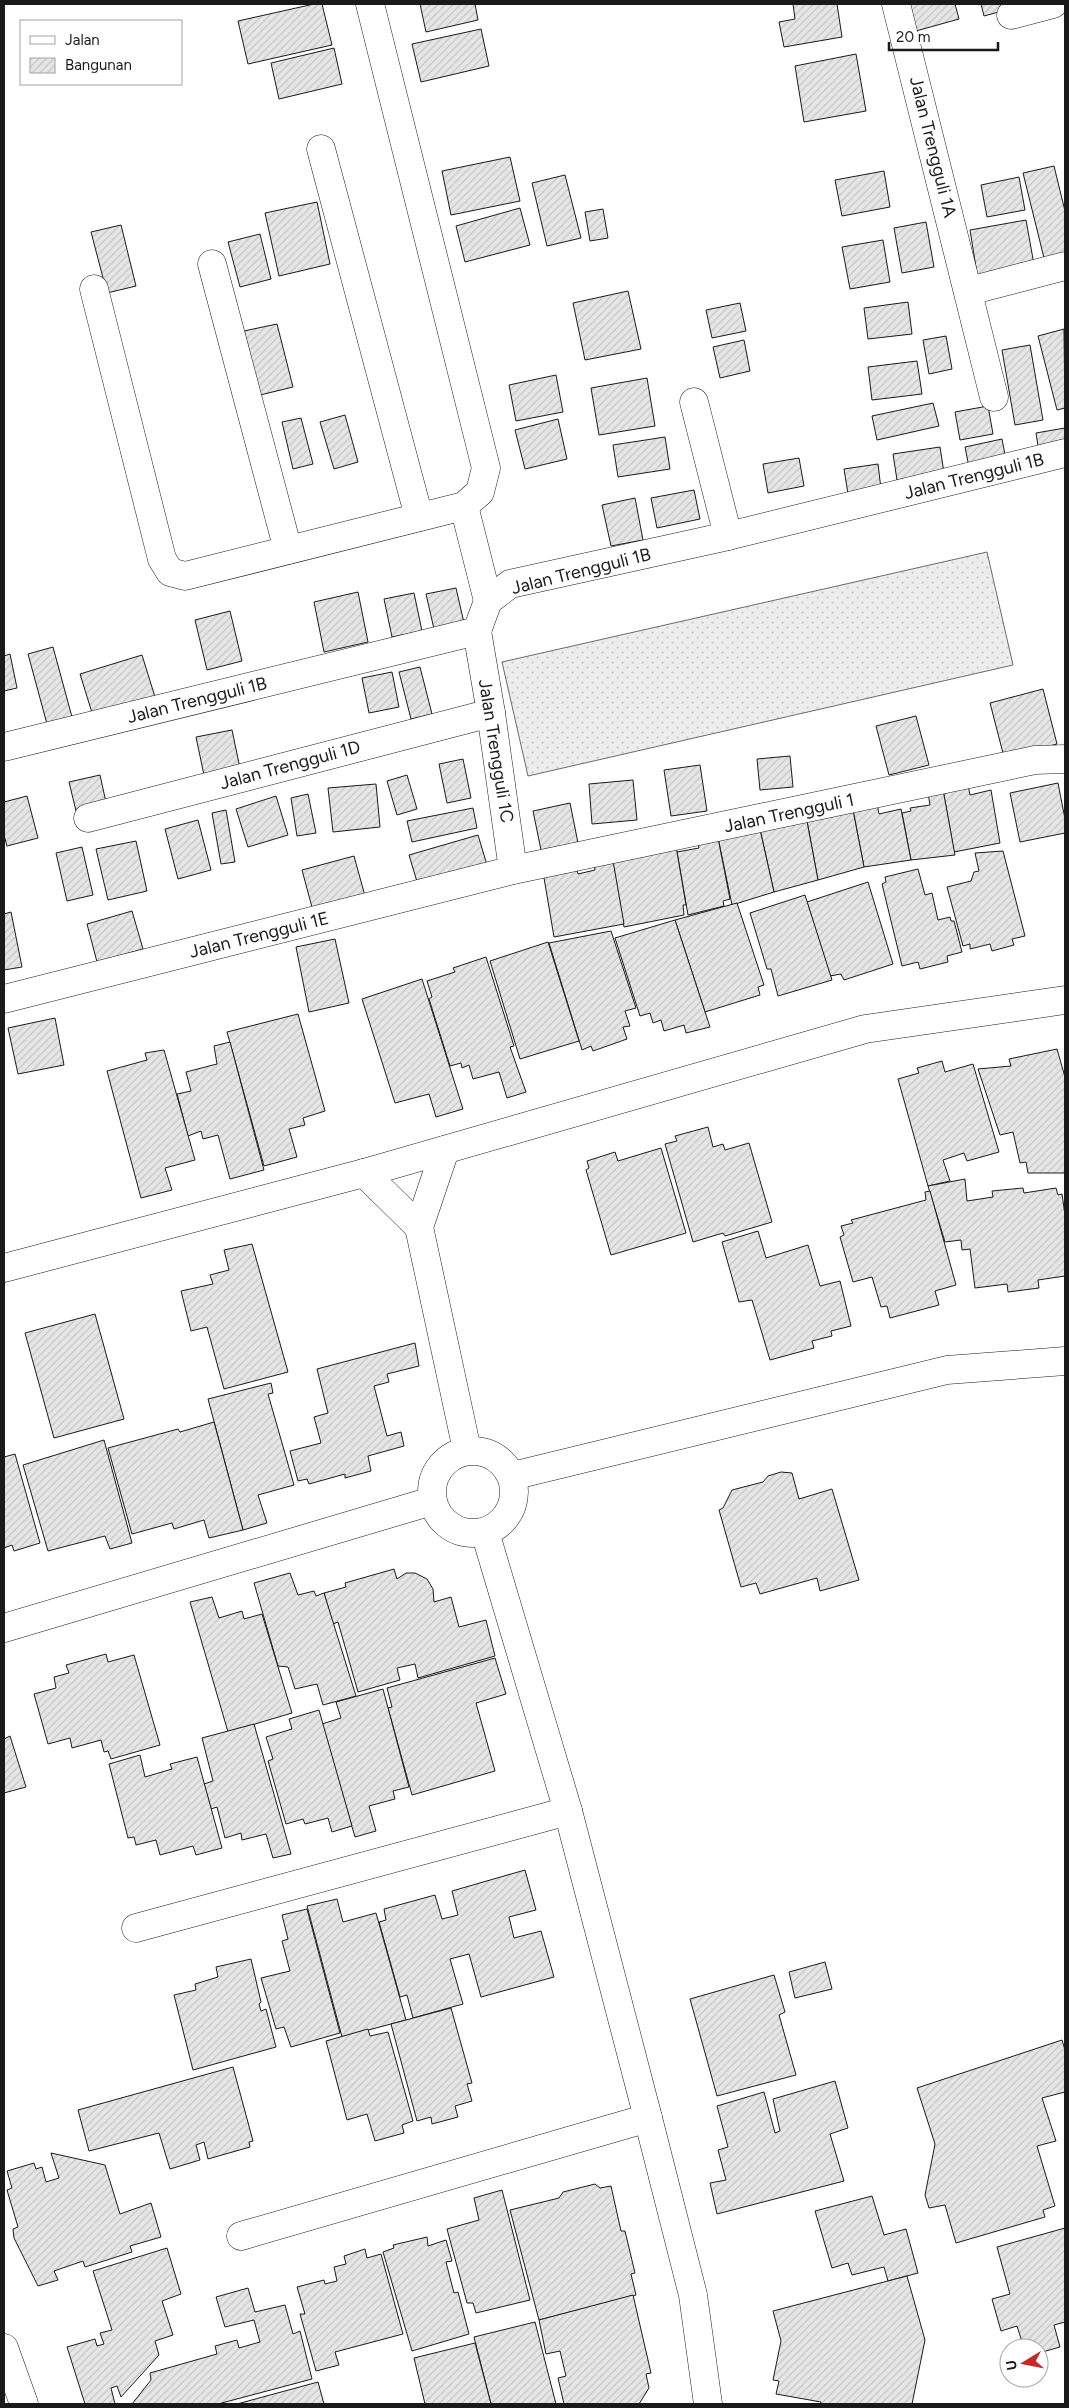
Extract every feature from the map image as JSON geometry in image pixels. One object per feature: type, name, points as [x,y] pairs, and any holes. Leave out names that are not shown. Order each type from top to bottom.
[{"type":"street","points":[[94,289],[162,558],[170,572],[185,576],[419,518],[464,506],[480,492],[486,468],[370,4]]},
{"type":"street","name":"Jalan Trengguli 1A","points":[[896,4],[994,397]]},
{"type":"street","points":[[1012,15],[1053,4]]},
{"type":"street","points":[[321,149],[419,518]]},
{"type":"street","points":[[212,264],[288,550]]},
{"type":"street","points":[[969,291],[1065,266]]},
{"type":"street","points":[[694,402],[728,536]]},
{"type":"street","name":"Jalan Trengguli 1B","points":[[4,746],[477,632],[488,601],[510,584],[728,536],[1065,453]]},
{"type":"street","points":[[464,506],[488,601]]},
{"type":"street","name":"Jalan Trengguli 1C","points":[[477,632],[491,712],[513,870]]},
{"type":"street","name":"Jalan Trengguli 1D","points":[[88,818],[491,712]]},
{"type":"street","name":"Jalan Trengguli 1","points":[[513,870],[1035,760],[1065,759]]},
{"type":"street","name":"Jalan Trengguli 1E","points":[[4,999],[513,870]]},
{"type":"street","points":[[4,1268],[364,1173],[865,1030],[1065,1000]]},
{"type":"street","points":[[445,1150],[419,1227],[467,1450]]},
{"type":"street","points":[[364,1173],[419,1227]]},
{"type":"street","points":[[512,1476],[947,1370],[1065,1361]]},
{"type":"street","points":[[467,1450],[481,1450],[494,1455],[504,1464],[512,1476],[515,1490],[513,1504],[507,1516],[497,1526],[484,1532],[458,1531],[446,1524],[437,1513],[432,1501],[432,1487],[439,1468],[454,1455],[467,1450]]},
{"type":"street","points":[[4,1628],[432,1501]]},
{"type":"street","points":[[484,1532],[568,1811],[648,2118],[693,2294],[708,2404]]},
{"type":"street","points":[[136,1928],[568,1811]]},
{"type":"street","points":[[241,2236],[648,2118]]},
{"type":"street","points":[[4,2348],[24,2404]]},
{"type":"shaded area","points":[[987,552],[1013,665],[528,776],[502,662]]},
{"type":"building","points":[[314,4],[322,4],[332,45],[248,64],[238,21]]},
{"type":"building","points":[[420,4],[475,4],[478,20],[426,32]]},
{"type":"building","points":[[793,4],[837,4],[842,37],[784,47],[779,22],[795,19]]},
{"type":"building","points":[[909,4],[955,4],[959,19],[916,31]]},
{"type":"building","points":[[981,4],[1028,4],[984,16]]},
{"type":"building","points":[[481,29],[489,66],[421,82],[412,44]]},
{"type":"building","points":[[334,48],[342,84],[279,99],[271,63]]},
{"type":"building","points":[[856,54],[866,111],[804,122],[795,66]]},
{"type":"building","points":[[510,157],[520,201],[451,215],[442,171]]},
{"type":"building","points":[[1054,166],[1065,211],[1065,258],[1045,262],[1023,173]]},
{"type":"building","points":[[884,171],[890,207],[842,216],[835,180]]},
{"type":"building","points":[[565,175],[581,238],[547,246],[532,183]]},
{"type":"building","points":[[1019,177],[1025,210],[987,217],[981,185]]},
{"type":"building","points":[[317,202],[330,264],[279,276],[265,213]]},
{"type":"building","points":[[520,208],[530,245],[465,262],[456,226]]},
{"type":"building","points":[[603,209],[608,238],[590,241],[585,212]]},
{"type":"building","points":[[1026,220],[1035,270],[978,280],[970,230]]},
{"type":"building","points":[[926,222],[934,267],[902,273],[894,228]]},
{"type":"building","points":[[121,225],[136,286],[107,293],[91,232]]},
{"type":"building","points":[[260,234],[271,279],[240,287],[228,242]]},
{"type":"building","points":[[883,240],[890,282],[850,289],[842,247]]},
{"type":"building","points":[[628,291],[641,349],[585,360],[573,303]]},
{"type":"building","points":[[908,302],[912,334],[868,339],[864,308]]},
{"type":"building","points":[[740,303],[746,331],[712,338],[706,310]]},
{"type":"building","points":[[277,324],[293,387],[260,395],[244,331]]},
{"type":"building","points":[[1064,329],[1065,408],[1057,410],[1038,336]]},
{"type":"building","points":[[946,336],[952,369],[929,374],[923,340]]},
{"type":"building","points":[[744,340],[750,371],[720,378],[713,347]]},
{"type":"building","points":[[1030,345],[1043,420],[1015,425],[1002,350]]},
{"type":"building","points":[[917,361],[922,394],[872,400],[868,367]]},
{"type":"building","points":[[556,375],[563,412],[516,421],[509,385]]},
{"type":"building","points":[[647,378],[655,426],[599,435],[591,388]]},
{"type":"building","points":[[933,403],[939,426],[877,440],[872,416]]},
{"type":"building","points":[[988,406],[993,434],[960,440],[955,412]]},
{"type":"building","points":[[345,415],[358,462],[334,469],[320,422]]},
{"type":"building","points":[[301,418],[313,464],[293,469],[282,422]]},
{"type":"building","points":[[558,419],[567,459],[525,469],[515,430]]},
{"type":"building","points":[[1065,428],[1065,448],[1039,452],[1036,433]]},
{"type":"building","points":[[665,437],[670,469],[618,477],[613,445]]},
{"type":"building","points":[[1002,439],[1007,465],[970,472],[965,447]]},
{"type":"building","points":[[940,447],[944,473],[897,480],[893,454]]},
{"type":"building","points":[[799,458],[804,486],[768,493],[763,464]]},
{"type":"building","points":[[878,464],[881,489],[848,494],[844,469]]},
{"type":"building","points":[[694,490],[700,519],[657,528],[651,498]]},
{"type":"building","points":[[635,498],[643,540],[611,546],[602,505]]},
{"type":"building","points":[[456,588],[464,623],[434,629],[426,594]]},
{"type":"building","points":[[358,592],[368,642],[324,652],[314,602]]},
{"type":"building","points":[[414,593],[422,631],[392,637],[384,599]]},
{"type":"building","points":[[230,611],[242,661],[207,670],[195,620]]},
{"type":"building","points":[[53,647],[72,717],[47,724],[28,654]]},
{"type":"building","points":[[10,654],[17,688],[4,691],[4,656]]},
{"type":"building","points":[[142,655],[155,697],[93,716],[80,674]]},
{"type":"building","points":[[420,667],[432,714],[411,719],[399,672]]},
{"type":"building","points":[[392,672],[399,707],[369,713],[362,678]]},
{"type":"building","points":[[1043,689],[1057,744],[1004,757],[990,703]]},
{"type":"building","points":[[916,716],[929,765],[889,775],[876,726]]},
{"type":"building","points":[[232,730],[241,773],[205,780],[196,737]]},
{"type":"building","points":[[790,756],[793,787],[760,790],[757,759]]},
{"type":"building","points":[[463,759],[471,798],[447,803],[439,764]]},
{"type":"building","points":[[700,765],[707,811],[671,816],[664,770]]},
{"type":"building","points":[[100,775],[107,807],[77,815],[69,782]]},
{"type":"building","points":[[407,775],[417,809],[397,815],[387,781]]},
{"type":"building","points":[[633,780],[637,820],[592,824],[589,784]]},
{"type":"building","points":[[967,780],[970,795],[991,790],[1000,843],[954,852],[942,784]]},
{"type":"building","points":[[1058,783],[1065,819],[1065,833],[1020,842],[1010,793]]},
{"type":"building","points":[[376,784],[380,827],[333,832],[328,788]]},
{"type":"building","points":[[942,784],[955,855],[911,860],[902,813],[911,811],[910,808],[930,805],[927,787]]},
{"type":"building","points":[[308,794],[316,833],[297,836],[291,798]]},
{"type":"building","points":[[27,796],[38,838],[7,846],[4,835],[4,802]]},
{"type":"building","points":[[276,796],[288,835],[248,847],[236,809]]},
{"type":"building","points":[[876,798],[879,814],[901,809],[911,860],[864,867],[852,805]]},
{"type":"building","points":[[570,803],[578,843],[541,850],[533,811]]},
{"type":"building","points":[[852,805],[864,867],[818,880],[806,816]]},
{"type":"building","points":[[473,808],[477,828],[412,842],[407,821]]},
{"type":"building","points":[[226,810],[235,862],[221,864],[212,813]]},
{"type":"building","points":[[806,816],[818,880],[774,892],[759,825]]},
{"type":"building","points":[[198,820],[211,870],[178,879],[165,829]]},
{"type":"building","points":[[759,825],[774,892],[732,905],[717,833]]},
{"type":"building","points":[[717,833],[730,899],[723,901],[724,906],[688,915],[677,852],[699,848],[697,839]]},
{"type":"building","points":[[478,835],[487,865],[418,885],[409,855]]},
{"type":"building","points":[[136,841],[147,891],[108,900],[96,849]]},
{"type":"building","points":[[676,846],[686,905],[683,905],[684,915],[624,927],[612,858]]},
{"type":"building","points":[[82,847],[93,895],[67,901],[56,853]]},
{"type":"building","points":[[1003,851],[1025,936],[1012,939],[1014,945],[992,951],[990,944],[970,949],[970,944],[963,946],[947,887],[971,881],[974,872],[979,871],[975,853]]},
{"type":"building","points":[[612,855],[624,924],[554,937],[543,872],[576,865],[578,874],[595,870],[593,858]]},
{"type":"building","points":[[354,856],[365,896],[313,911],[302,870]]},
{"type":"building","points":[[918,869],[925,895],[932,893],[938,920],[950,917],[951,921],[954,921],[962,952],[947,956],[948,962],[920,969],[918,962],[902,966],[882,884],[886,882],[885,877]]},
{"type":"building","points":[[868,882],[893,964],[844,980],[841,974],[830,976],[807,902]]},
{"type":"building","points":[[805,895],[832,980],[778,996],[771,969],[767,969],[750,913]]},
{"type":"building","points":[[737,903],[764,985],[758,987],[760,995],[705,1012],[675,920]]},
{"type":"building","points":[[132,911],[143,949],[97,962],[87,924]]},
{"type":"building","points":[[11,912],[22,967],[4,970],[4,914]]},
{"type":"building","points":[[675,920],[710,1027],[686,1033],[684,1025],[664,1031],[661,1020],[653,1023],[650,1013],[640,1016],[615,938]]},
{"type":"building","points":[[611,931],[636,1008],[625,1011],[630,1026],[623,1027],[627,1039],[593,1051],[591,1046],[582,1050],[549,943]]},
{"type":"building","points":[[335,939],[349,1003],[309,1012],[296,947]]},
{"type":"building","points":[[548,942],[579,1041],[520,1059],[490,961]]},
{"type":"building","points":[[486,957],[514,1046],[510,1047],[526,1092],[507,1098],[499,1072],[473,1079],[469,1065],[462,1068],[461,1063],[450,1066],[429,999],[432,997],[427,981],[455,972],[453,968]]},
{"type":"building","points":[[422,979],[463,1109],[436,1117],[429,1094],[395,1103],[362,999]]},
{"type":"building","points":[[298,1014],[325,1111],[303,1118],[305,1125],[289,1129],[297,1157],[264,1166],[227,1032]]},
{"type":"building","points":[[55,1018],[64,1065],[18,1074],[8,1028]]},
{"type":"building","points":[[230,1042],[264,1170],[230,1179],[218,1135],[203,1139],[201,1131],[188,1136],[177,1094],[191,1091],[186,1072],[217,1064],[214,1046]]},
{"type":"building","points":[[1057,1049],[1065,1077],[1065,1173],[1028,1173],[1026,1162],[1020,1163],[1013,1132],[1000,1135],[978,1069],[1011,1066],[1009,1059]]},
{"type":"building","points":[[164,1050],[195,1160],[165,1168],[172,1190],[141,1198],[107,1071],[147,1060],[145,1053]]},
{"type":"building","points":[[942,1061],[945,1072],[973,1064],[999,1152],[967,1161],[964,1153],[943,1160],[950,1181],[928,1186],[898,1079],[919,1073],[917,1068]]},
{"type":"building","points":[[708,1127],[713,1147],[723,1144],[725,1150],[749,1143],[772,1222],[725,1236],[723,1233],[693,1242],[665,1144],[677,1141],[675,1136]]},
{"type":"building","points":[[661,1148],[686,1233],[611,1255],[586,1170],[589,1168],[587,1161],[615,1152],[618,1161]]},
{"type":"building","points":[[965,1179],[967,1201],[993,1197],[992,1191],[1023,1188],[1024,1193],[1056,1188],[1058,1195],[1062,1194],[1065,1215],[1065,1276],[1038,1280],[1039,1288],[1008,1292],[1007,1284],[975,1288],[970,1249],[962,1250],[961,1240],[945,1242],[928,1186]]},
{"type":"building","points":[[930,1191],[956,1285],[935,1291],[939,1305],[890,1318],[887,1306],[881,1307],[872,1277],[853,1282],[840,1237],[844,1235],[841,1226],[853,1223],[851,1220],[926,1200],[925,1192]]},
{"type":"building","points":[[758,1231],[766,1258],[808,1245],[820,1286],[840,1281],[851,1326],[831,1331],[832,1336],[812,1341],[814,1348],[770,1360],[752,1300],[739,1302],[722,1242]]},
{"type":"building","points":[[252,1244],[288,1372],[224,1389],[207,1327],[191,1331],[181,1291],[213,1284],[210,1275],[229,1270],[224,1250]]},
{"type":"building","points":[[95,1314],[124,1419],[54,1438],[25,1333]]},
{"type":"building","points":[[415,1343],[419,1366],[387,1374],[389,1382],[374,1386],[387,1436],[401,1432],[404,1446],[368,1456],[371,1471],[345,1478],[345,1474],[309,1484],[307,1479],[298,1481],[290,1451],[321,1443],[314,1417],[328,1413],[317,1369]]},
{"type":"building","points":[[271,1383],[273,1393],[268,1394],[294,1485],[258,1495],[267,1523],[243,1530],[208,1399]]},
{"type":"building","points":[[214,1422],[243,1530],[209,1538],[204,1520],[174,1529],[172,1523],[132,1534],[108,1448],[178,1429],[180,1432]]},
{"type":"building","points":[[104,1440],[132,1543],[110,1549],[105,1536],[48,1551],[23,1465]]},
{"type":"building","points":[[15,1454],[40,1543],[14,1551],[12,1545],[4,1548],[4,1457]]},
{"type":"building","points":[[781,1472],[792,1473],[799,1499],[832,1489],[859,1580],[820,1591],[817,1578],[760,1594],[756,1583],[741,1587],[719,1510],[723,1508],[732,1490],[763,1482],[768,1476]]},
{"type":"building","points":[[394,1569],[397,1579],[406,1573],[415,1573],[427,1579],[433,1589],[434,1602],[451,1597],[459,1627],[486,1620],[495,1656],[418,1678],[415,1664],[397,1668],[400,1680],[358,1692],[338,1622],[333,1624],[324,1593],[346,1587],[345,1583]]},
{"type":"building","points":[[290,1573],[298,1595],[314,1591],[316,1596],[324,1593],[356,1696],[323,1705],[317,1684],[295,1689],[288,1667],[278,1666],[254,1583]]},
{"type":"building","points":[[212,1597],[219,1618],[242,1611],[244,1619],[262,1614],[292,1713],[228,1732],[190,1602]]},
{"type":"building","points":[[106,1654],[108,1662],[134,1655],[160,1745],[111,1759],[108,1751],[104,1752],[101,1740],[72,1748],[70,1738],[48,1744],[34,1694],[56,1688],[54,1677],[69,1673],[66,1665]]},
{"type":"building","points":[[495,1658],[506,1694],[476,1703],[495,1771],[412,1795],[388,1708],[392,1707],[387,1688]]},
{"type":"building","points":[[383,1689],[409,1787],[393,1791],[395,1799],[369,1806],[376,1831],[355,1837],[322,1724],[341,1718],[336,1702]]},
{"type":"building","points":[[319,1710],[352,1826],[332,1832],[328,1818],[305,1824],[303,1819],[286,1824],[268,1761],[273,1759],[266,1737],[292,1729],[289,1719]]},
{"type":"building","points":[[254,1724],[291,1854],[273,1858],[266,1834],[242,1840],[241,1833],[225,1838],[217,1807],[211,1809],[204,1784],[213,1781],[202,1738]]},
{"type":"building","points":[[10,1736],[26,1787],[4,1793],[4,1739]]},
{"type":"building","points":[[140,1755],[145,1777],[172,1769],[170,1764],[197,1757],[222,1848],[196,1855],[193,1846],[160,1855],[156,1840],[136,1845],[134,1837],[128,1838],[109,1764]]},
{"type":"building","points":[[525,1870],[536,1910],[509,1917],[514,1938],[541,1931],[554,1977],[481,1997],[469,1954],[450,1959],[463,2004],[413,2018],[407,1995],[400,1997],[379,1922],[386,1920],[384,1909],[435,1895],[442,1919],[458,1915],[452,1891]]},
{"type":"building","points":[[337,1899],[343,1922],[376,1913],[406,2020],[342,2037],[307,1906]]},
{"type":"building","points":[[307,1909],[340,2033],[291,2047],[284,2027],[276,2029],[261,1978],[290,1971],[282,1941],[288,1939],[282,1915]]},
{"type":"building","points":[[251,1959],[261,2002],[259,2004],[261,2011],[266,2009],[276,2047],[193,2070],[174,1995],[196,1990],[195,1984],[218,1977],[216,1967]]},
{"type":"building","points":[[825,1962],[832,1989],[795,1998],[789,1972]]},
{"type":"building","points":[[774,1975],[785,2012],[779,2015],[796,2075],[717,2096],[690,1999]]},
{"type":"building","points":[[451,2008],[472,2083],[467,2084],[472,2101],[455,2106],[458,2117],[432,2124],[431,2117],[417,2121],[391,2024]]},
{"type":"building","points":[[368,2029],[370,2036],[388,2032],[413,2121],[402,2125],[404,2133],[375,2141],[367,2114],[347,2120],[326,2041]]},
{"type":"building","points":[[1062,2040],[1065,2050],[1065,2092],[1042,2098],[1056,2141],[1037,2146],[1055,2206],[1043,2210],[1045,2217],[956,2243],[945,2205],[929,2208],[925,2195],[935,2144],[917,2088]]},
{"type":"building","points":[[233,2067],[253,2141],[249,2142],[250,2147],[208,2159],[204,2142],[196,2145],[200,2160],[170,2169],[159,2133],[89,2151],[78,2110]]},
{"type":"building","points":[[835,2081],[848,2128],[830,2134],[844,2181],[717,2214],[710,2183],[726,2180],[718,2150],[728,2147],[717,2106],[764,2092],[775,2133],[780,2131],[773,2099]]},
{"type":"building","points":[[51,2153],[105,2165],[120,2214],[151,2203],[161,2237],[130,2246],[132,2252],[85,2267],[83,2261],[54,2271],[58,2280],[38,2286],[14,2238],[13,2229],[18,2227],[7,2190],[12,2188],[7,2171],[34,2163],[36,2169],[42,2167],[46,2182],[59,2178]]},
{"type":"building","points":[[595,2184],[600,2188],[611,2186],[621,2231],[625,2231],[635,2273],[631,2274],[636,2295],[539,2320],[510,2210],[559,2198],[563,2192]]},
{"type":"building","points":[[502,2190],[530,2300],[476,2313],[473,2303],[467,2303],[447,2229],[479,2220],[474,2198]]},
{"type":"building","points":[[872,2196],[884,2235],[906,2229],[918,2273],[888,2281],[884,2267],[852,2275],[848,2263],[832,2268],[815,2211]]},
{"type":"building","points":[[1065,2228],[1065,2322],[1054,2325],[1060,2347],[1049,2350],[1049,2338],[1021,2338],[1017,2326],[1001,2331],[992,2299],[1010,2294],[997,2247]]},
{"type":"building","points":[[427,2237],[428,2246],[446,2240],[452,2261],[446,2262],[454,2293],[458,2292],[469,2334],[412,2351],[383,2252],[394,2248],[393,2245]]},
{"type":"building","points":[[167,2248],[181,2294],[162,2301],[173,2335],[155,2341],[159,2355],[121,2397],[117,2386],[111,2388],[115,2404],[85,2404],[67,2347],[95,2339],[97,2346],[104,2344],[100,2333],[112,2330],[93,2271]]},
{"type":"building","points":[[365,2249],[367,2258],[381,2254],[403,2334],[335,2352],[339,2365],[316,2371],[300,2314],[305,2314],[297,2287],[324,2280],[325,2284],[337,2281],[334,2267],[346,2264],[344,2256]]},
{"type":"building","points":[[907,2276],[925,2340],[912,2404],[821,2404],[821,2402],[776,2394],[779,2381],[773,2380],[781,2341],[773,2311]]},
{"type":"building","points":[[248,2288],[255,2312],[285,2305],[293,2334],[300,2331],[312,2379],[218,2404],[132,2404],[151,2380],[150,2373],[217,2354],[215,2346],[237,2340],[239,2348],[260,2342],[254,2320],[225,2327],[216,2297]]},
{"type":"building","points":[[633,2295],[651,2373],[646,2374],[649,2388],[639,2404],[564,2404],[558,2378],[566,2376],[560,2351],[546,2354],[539,2320]]},
{"type":"building","points":[[535,2322],[556,2404],[491,2404],[474,2337]]},
{"type":"building","points":[[475,2343],[491,2404],[425,2404],[414,2358]]},
{"type":"building","points":[[318,2382],[324,2404],[237,2404]]}]
